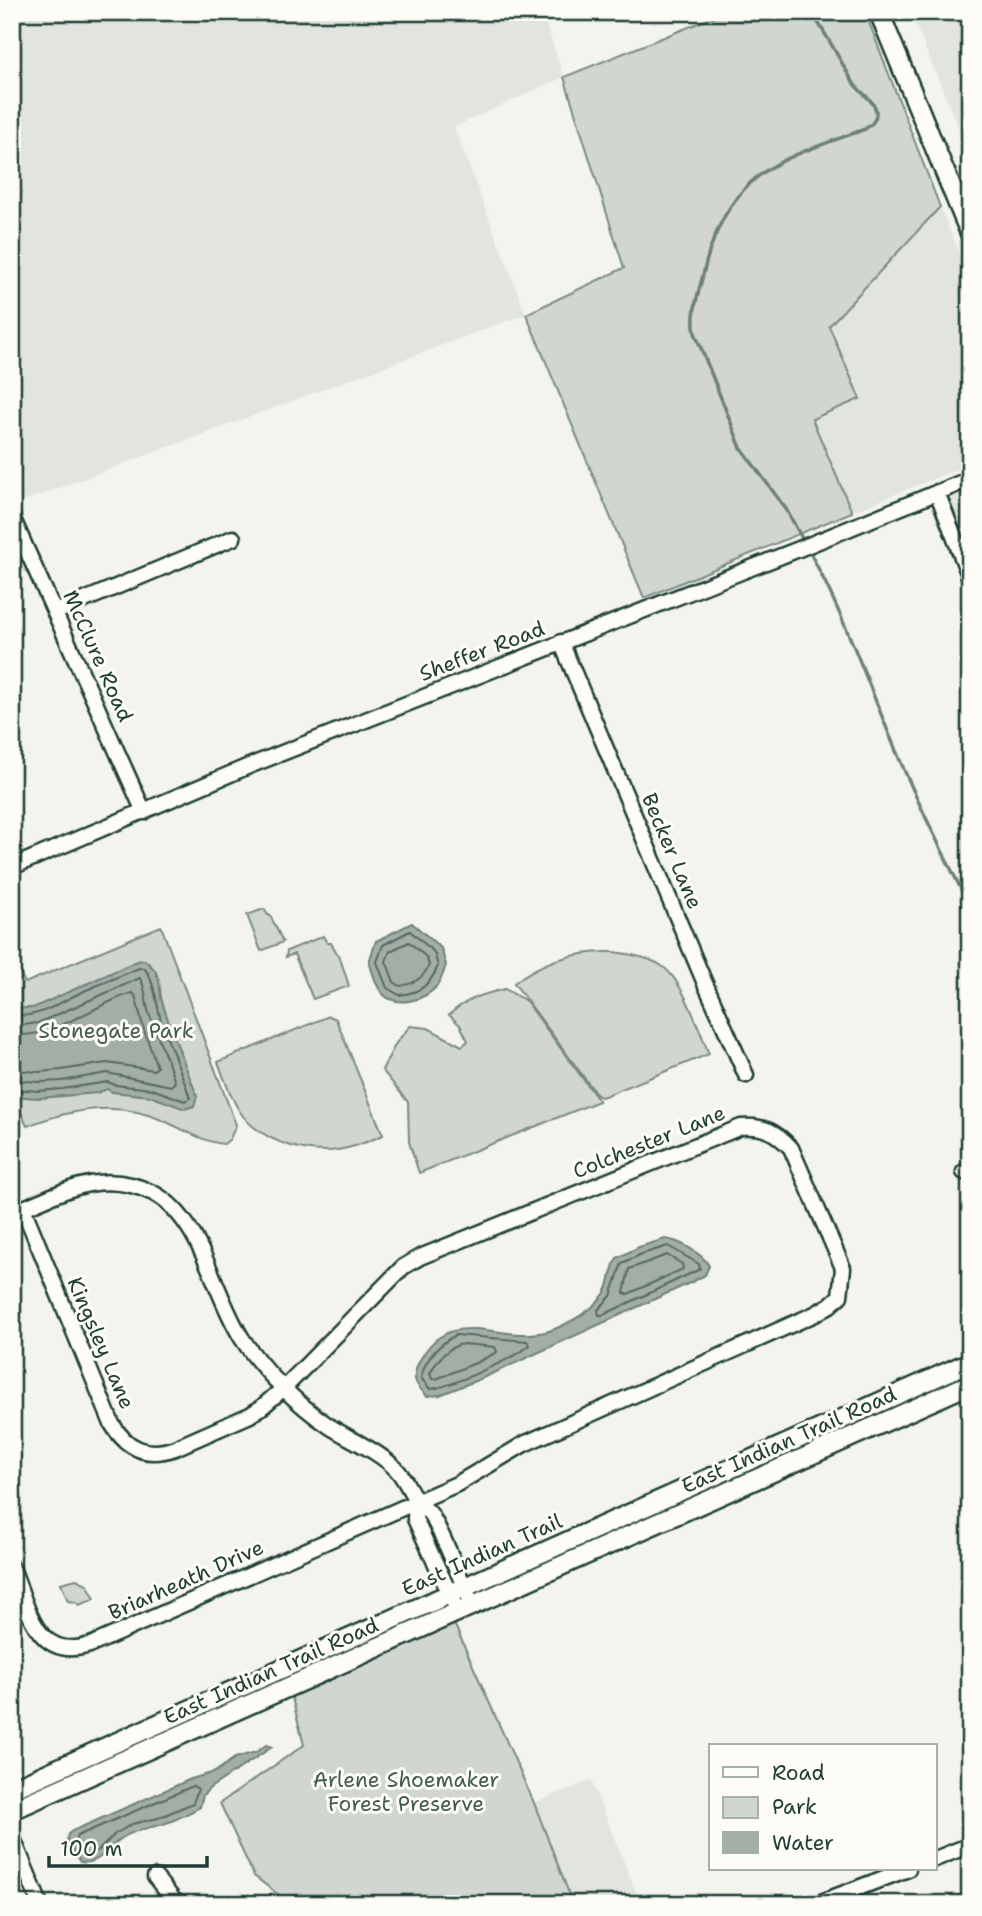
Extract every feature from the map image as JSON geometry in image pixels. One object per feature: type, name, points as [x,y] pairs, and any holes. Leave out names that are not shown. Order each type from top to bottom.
[{"type":"main road","points":[[879,12],[970,233]]},
{"type":"main road","name":"East Indian Trail","points":[[12,1789],[970,1362]]},
{"type":"main road","name":"East Indian Trail Road","points":[[12,1810],[970,1384]]},
{"type":"main road","points":[[850,1415],[858,1434]]},
{"type":"street","name":"Sheffer Road","points":[[12,867],[249,766],[799,549],[970,478]]},
{"type":"street","points":[[937,492],[970,578]]},
{"type":"street","name":"McClure Road","points":[[12,517],[144,812]]},
{"type":"street","points":[[56,612],[233,538]]},
{"type":"street","name":"Becker Lane","points":[[561,642],[698,968],[746,1075]]},
{"type":"street","name":"Colchester Lane","points":[[285,1387],[403,1267],[420,1256],[741,1127],[756,1126],[779,1135],[791,1148],[843,1268],[840,1296],[815,1314],[524,1444],[457,1484],[416,1501]]},
{"type":"street","points":[[18,1211],[75,1187],[92,1182],[111,1181],[134,1185],[155,1194],[173,1207],[185,1220],[236,1330],[256,1357],[327,1424],[388,1462],[403,1478],[416,1501],[429,1513],[466,1609]]},
{"type":"street","name":"Kingsley Lane","points":[[18,1211],[112,1424],[125,1441],[137,1450],[149,1453],[175,1448],[250,1415],[285,1387]]},
{"type":"street","name":"Briarheath Drive","points":[[12,1568],[42,1635],[57,1648],[78,1650],[416,1501]]},
{"type":"street","points":[[12,1836],[40,1904]]},
{"type":"street","points":[[936,1859],[970,1845]]},
{"type":"street","points":[[816,1904],[905,1870]]},
{"type":"street","points":[[155,1877],[177,1904]]},
{"type":"shaded area","points":[[12,12],[542,12],[564,77],[454,127],[526,314],[16,504],[12,495]]},
{"type":"shaded area","points":[[910,12],[970,12],[970,155]]},
{"type":"shaded area","points":[[940,207],[970,278],[970,464],[852,512],[812,418],[860,399],[829,326]]},
{"type":"shaded area","points":[[970,489],[970,592],[968,592],[930,505]]},
{"type":"shaded area","points":[[591,1780],[641,1904],[573,1904],[534,1803]]},
{"type":"green space","points":[[726,12],[865,12],[940,207],[829,326],[860,399],[812,419],[852,512],[644,598],[526,314],[624,268],[564,77]]},
{"type":"green space","points":[[264,909],[270,915],[283,942],[261,951],[247,915]]},
{"type":"green space","name":"Stonegate Park","points":[[161,926],[236,1125],[230,1139],[224,1144],[216,1143],[146,1114],[112,1109],[78,1111],[27,1126],[18,1106],[12,1108],[12,956],[25,983]]},
{"type":"green space","points":[[323,936],[340,958],[349,986],[313,999],[294,954],[286,957],[287,951]]},
{"type":"green space","points":[[614,952],[651,960],[670,973],[690,1006],[709,1054],[602,1097],[598,1096],[514,983],[537,968],[561,958]]},
{"type":"green space","points":[[505,989],[526,1001],[599,1101],[419,1173],[409,1142],[408,1102],[382,1070],[396,1043],[410,1026],[428,1028],[462,1046],[468,1041],[460,1025],[449,1015],[468,1001]]},
{"type":"green space","points":[[329,1016],[336,1019],[383,1135],[340,1150],[302,1149],[269,1137],[243,1116],[218,1062]]},
{"type":"green space","points":[[970,1369],[970,1377],[871,1419],[870,1415]]},
{"type":"green space","points":[[835,1431],[836,1435],[540,1566],[605,1531]]},
{"type":"green space","points":[[76,1579],[87,1584],[95,1599],[79,1605],[68,1601],[61,1583]]},
{"type":"green space","name":"Arlene Shoemaker Forest Preserve","points":[[453,1621],[534,1803],[573,1904],[284,1904],[279,1895],[254,1876],[220,1803],[304,1745],[291,1694]]},
{"type":"green space","points":[[385,1632],[316,1669],[88,1768],[151,1734]]},
{"type":"water","points":[[412,923],[441,948],[446,965],[440,981],[432,991],[418,999],[395,1001],[380,990],[369,962],[376,941]]},
{"type":"water","points":[[145,960],[155,970],[159,980],[161,998],[169,1023],[197,1096],[194,1106],[185,1109],[150,1096],[112,1092],[107,1089],[97,1093],[39,1098],[12,1096],[12,1008],[33,1008],[137,961]]},
{"type":"water","points":[[665,1239],[683,1245],[702,1257],[709,1266],[705,1275],[485,1377],[440,1395],[427,1396],[417,1385],[415,1374],[418,1364],[431,1344],[446,1333],[463,1329],[519,1334],[557,1328],[598,1302],[607,1289],[617,1258],[639,1247]]},
{"type":"water","points":[[266,1745],[272,1747],[210,1788],[203,1795],[200,1807],[180,1818],[126,1835],[98,1859],[80,1862],[67,1841],[68,1834],[72,1831],[191,1779],[215,1772],[235,1758],[256,1752]]},
{"type":"waterway","points":[[804,542],[786,509],[741,448],[695,333],[694,319],[697,297],[712,244],[734,201],[757,177],[780,162],[865,129],[875,119],[873,104],[855,85],[811,12]]},
{"type":"waterway","points":[[808,549],[842,620],[910,783],[970,907]]}]
